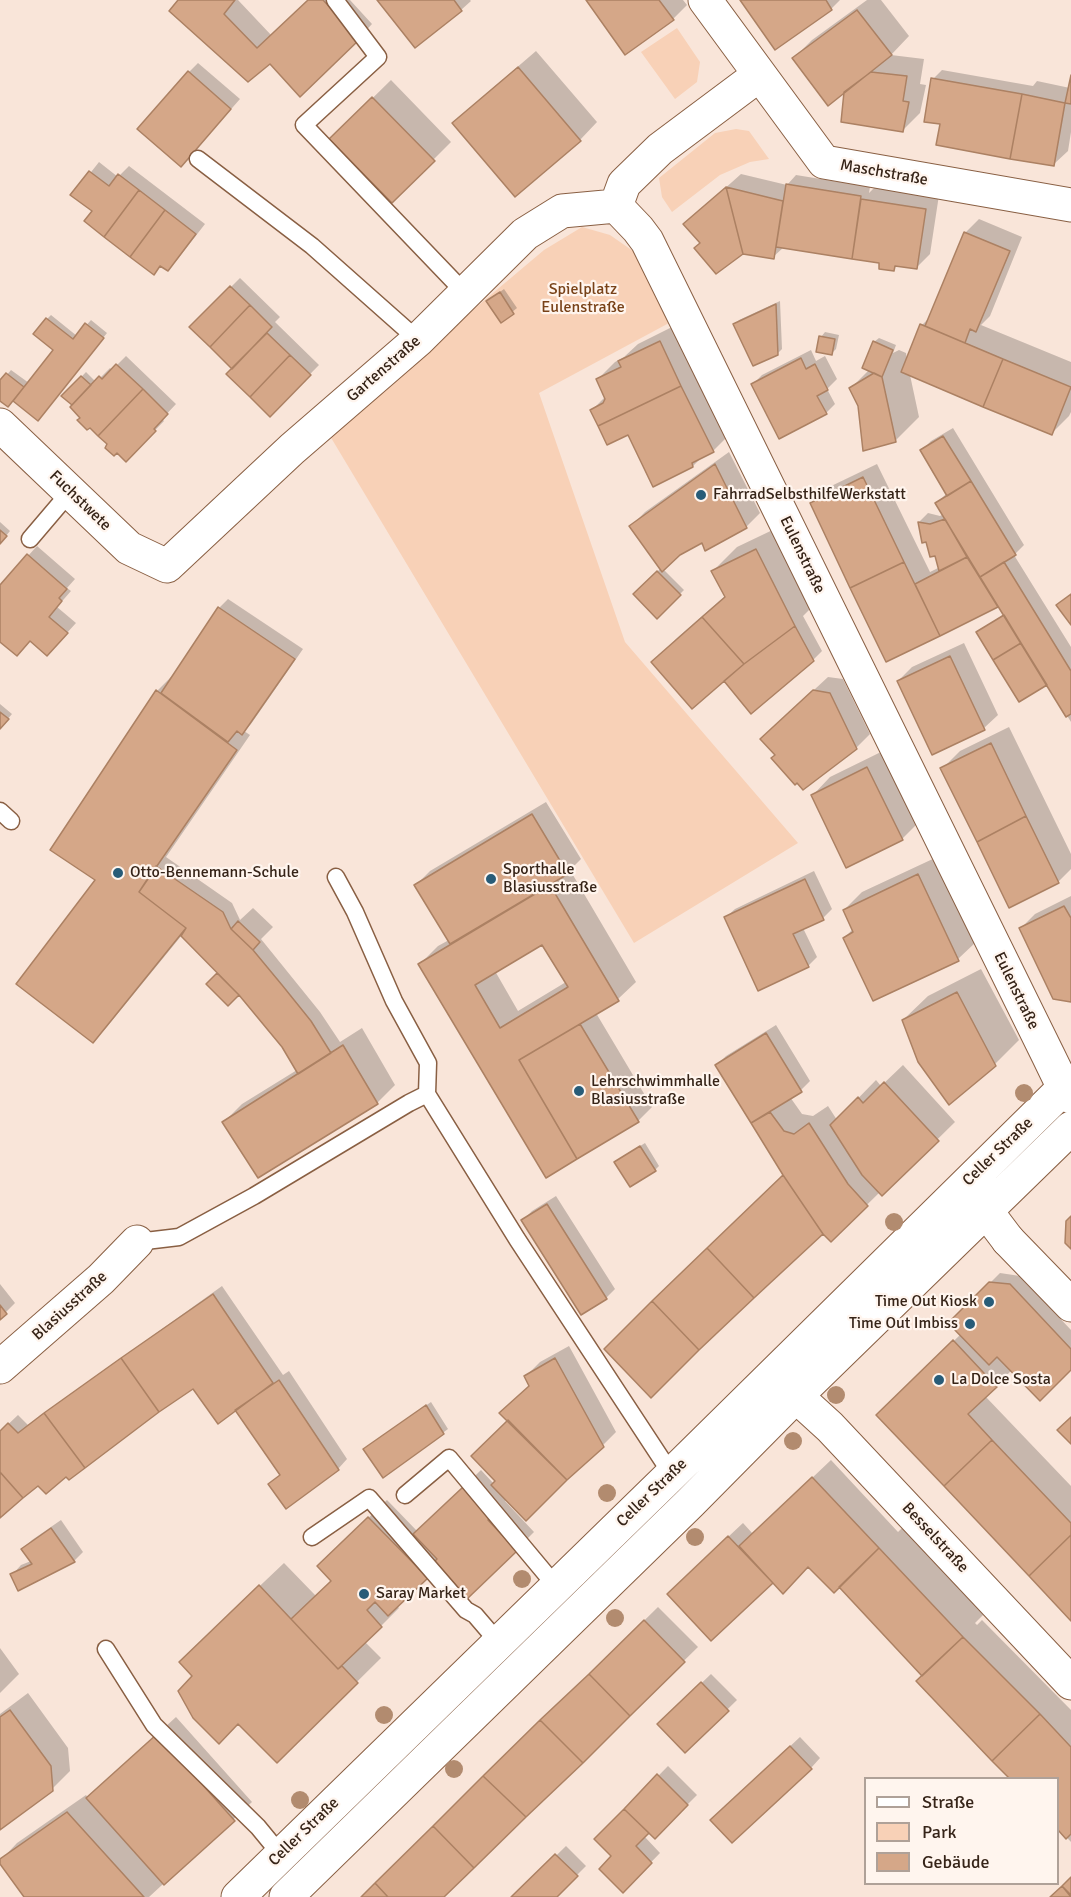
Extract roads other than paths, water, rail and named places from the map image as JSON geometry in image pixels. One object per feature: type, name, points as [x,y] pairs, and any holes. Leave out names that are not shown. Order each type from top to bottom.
[{"type":"street","name":"Maschstraße","points":[[705,0],[824,162],[1071,205]]},
{"type":"street","points":[[616,206],[624,184],[660,149],[759,75]]},
{"type":"street","name":"Gartenstraße","points":[[167,566],[291,449],[418,340],[525,234],[562,211],[616,206]]},
{"type":"street","name":"Eulenstraße","points":[[616,206],[639,228],[647,241],[1069,1089]]},
{"type":"street","name":"Fuchstwete","points":[[0,425],[129,548],[167,566]]},
{"type":"street","name":"Celler Straße","points":[[238,1897],[966,1184],[1069,1089]]},
{"type":"street","name":"Celler Straße","points":[[286,1897],[1071,1128]]},
{"type":"street","points":[[1008,1240],[1006,1212],[1015,1183]]},
{"type":"street","points":[[966,1184],[1008,1240],[1071,1305]]},
{"type":"street","name":"Blasiusstraße","points":[[0,1367],[101,1279],[137,1242]]},
{"type":"street","name":"Besselstraße","points":[[796,1396],[830,1427],[1071,1683]]},
{"type":"lane","points":[[334,0],[378,57],[304,125],[465,293]]},
{"type":"lane","points":[[198,159],[312,246],[418,340]]},
{"type":"lane","points":[[30,539],[70,492]]},
{"type":"lane","points":[[336,877],[355,912],[394,1001],[428,1063],[427,1094],[517,1239],[690,1503]]},
{"type":"lane","points":[[137,1242],[179,1237],[254,1196],[427,1094]]},
{"type":"lane","points":[[405,1495],[449,1458],[578,1612]]},
{"type":"lane","points":[[312,1537],[369,1498],[466,1610],[475,1616],[498,1643]]},
{"type":"lane","points":[[106,1649],[154,1725],[258,1827],[286,1897]]},
{"type":"place","name":"FahrradSelbsthilfeWerkstatt","points":[[701,495]]},
{"type":"place","name":"Otto-Bennemann-Schule","points":[[118,873]]},
{"type":"place","name":"Sporthalle Blasiusstraße","points":[[491,879]]},
{"type":"place","name":"Lehrschwimmhalle Blasiusstraße","points":[[579,1091]]},
{"type":"place","name":"Time Out Kiosk","points":[[989,1302]]},
{"type":"place","name":"Time Out Imbiss","points":[[970,1324]]},
{"type":"place","name":"La Dolce Sosta","points":[[939,1380]]},
{"type":"place","name":"Saray Market","points":[[364,1594]]},
{"type":"park label","name":"Spielplatz Eulenstraße","points":[[583,299]]}]
